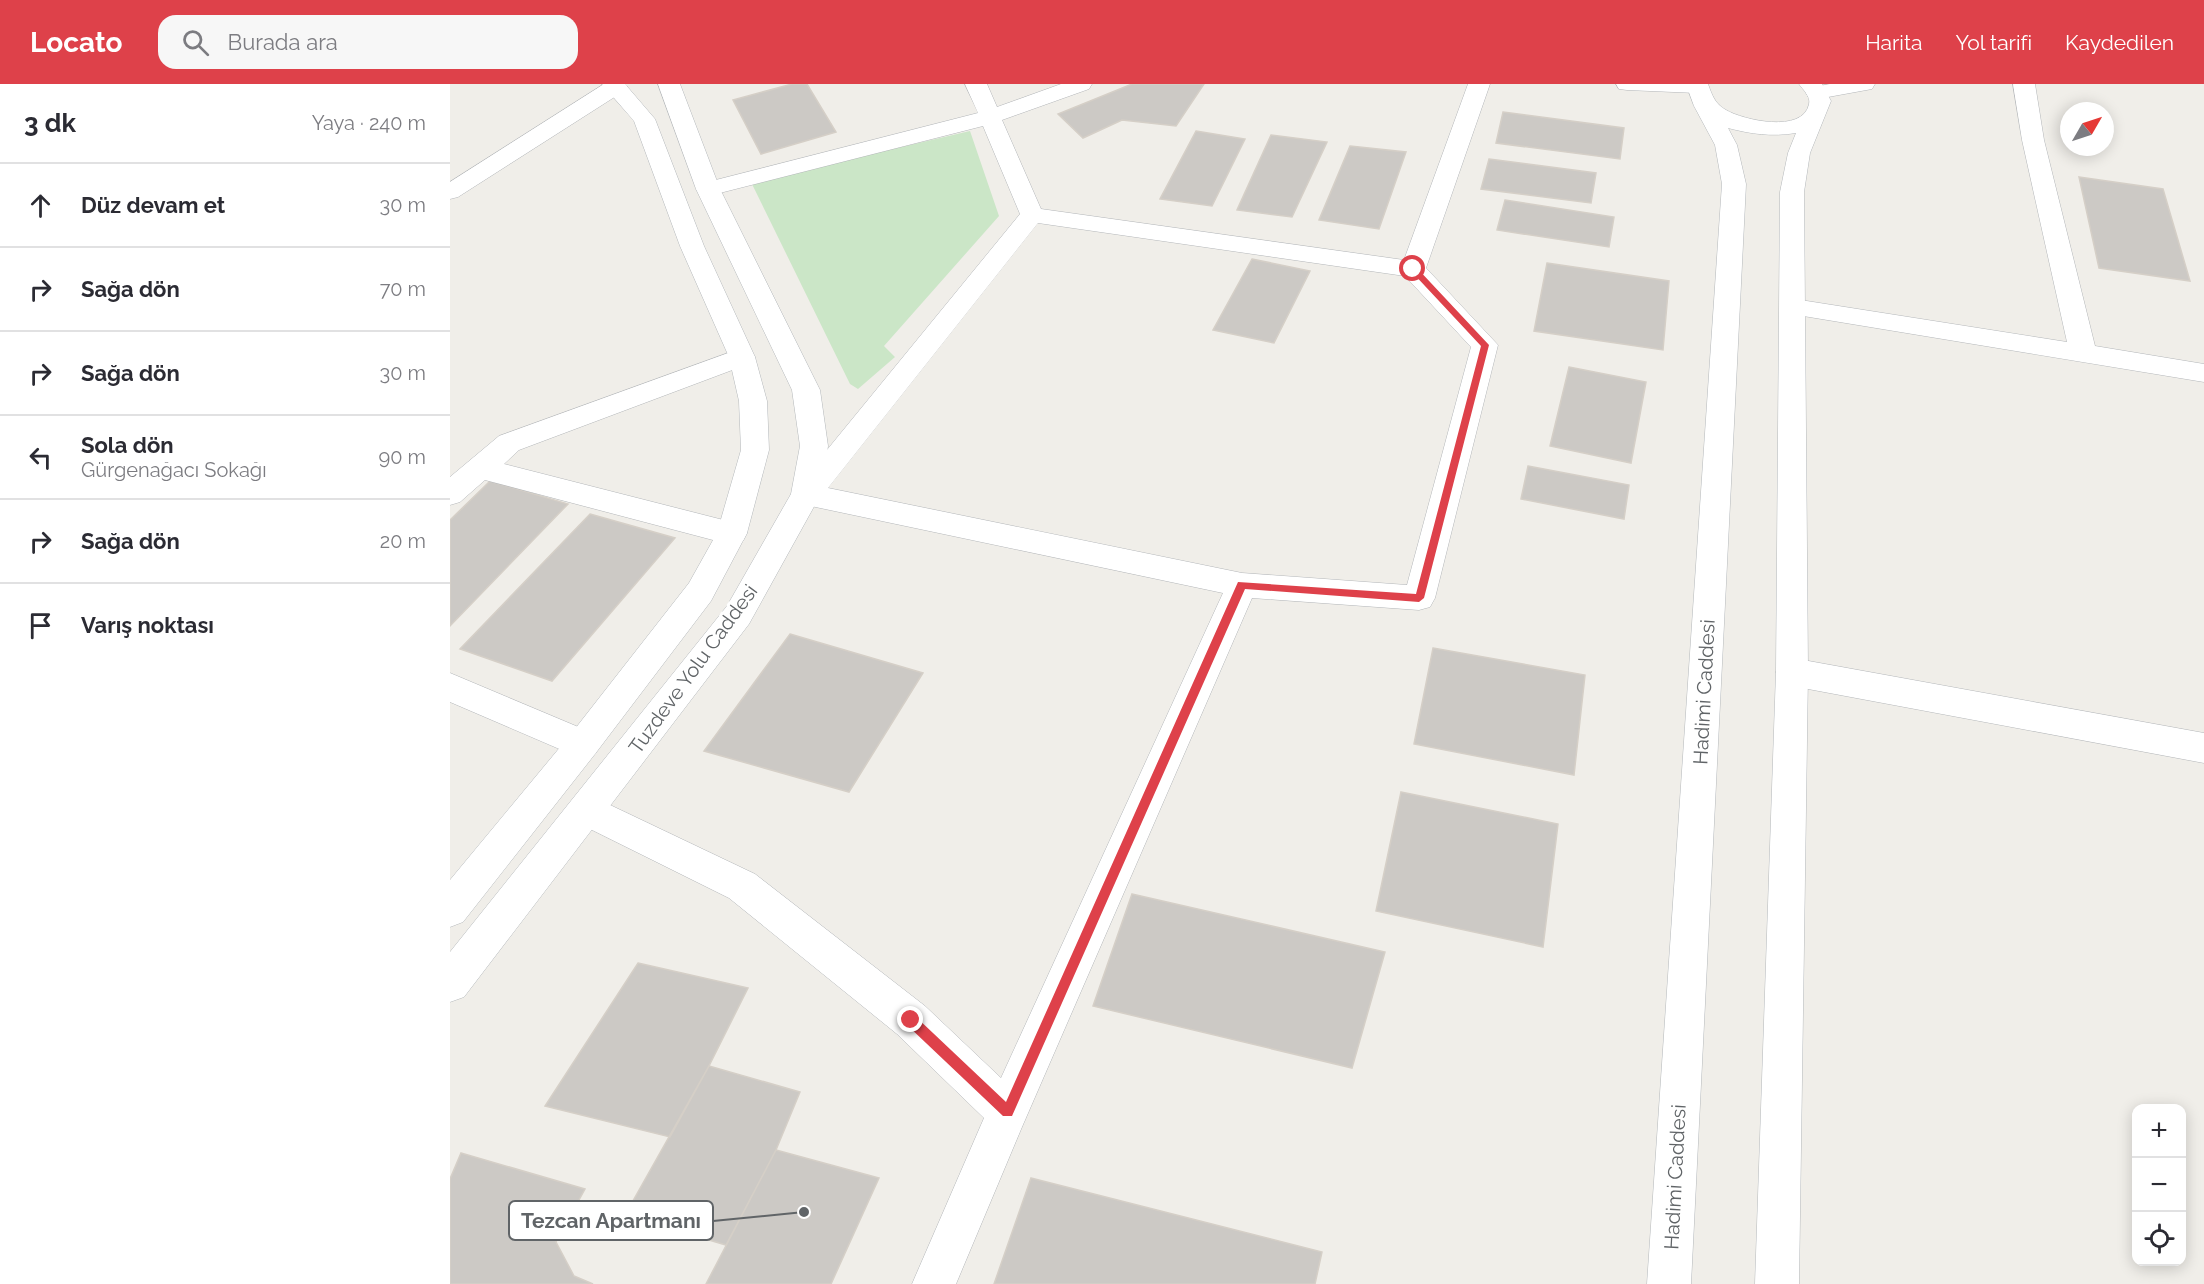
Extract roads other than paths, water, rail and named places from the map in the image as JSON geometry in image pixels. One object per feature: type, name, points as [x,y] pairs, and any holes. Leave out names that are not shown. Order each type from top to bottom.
[{"type":"street","name":"Tuzdeve Yolu Caddesi","points":[[450,983],[738,615],[806,494],[814,446],[806,390],[708,189],[669,84]]},
{"type":"street","points":[[976,84],[1032,215]]},
{"type":"street","points":[[708,189],[990,117],[1081,84]]},
{"type":"street","points":[[1413,269],[1479,84]]},
{"type":"street","points":[[1627,84],[1700,92],[1728,120],[1758,128],[1779,129],[1797,126],[1813,99],[1864,84]]},
{"type":"street","points":[[2024,84],[2033,140],[2083,353]]},
{"type":"street","name":"Tuzdeve Yolu Caddesi","points":[[450,909],[583,744],[700,592],[732,533],[756,450],[753,400],[742,357],[692,246],[644,119],[614,85]]},
{"type":"street","points":[[450,192],[614,85]]},
{"type":"street","name":"Hadimi Caddesi","points":[[1669,1284],[1734,184],[1726,145],[1700,92]]},
{"type":"street","points":[[1777,1284],[1792,672],[1794,307],[1792,192],[1813,99]]},
{"type":"street","points":[[1032,215],[1413,269],[1485,345],[1419,598],[1242,585],[806,494],[1032,215]]},
{"type":"street","points":[[1794,307],[2204,373]]},
{"type":"street","points":[[450,494],[510,443],[742,357]]},
{"type":"street","points":[[480,468],[732,533]]},
{"type":"street","points":[[934,1284],[1242,585]]},
{"type":"street","points":[[1792,672],[2204,748]]},
{"type":"street","points":[[450,687],[583,744]]},
{"type":"street","points":[[587,810],[742,886],[911,1020],[1008,1112]]},
{"type":"place","name":"Tezcan Apartmanı","points":[[804,1212]]}]
